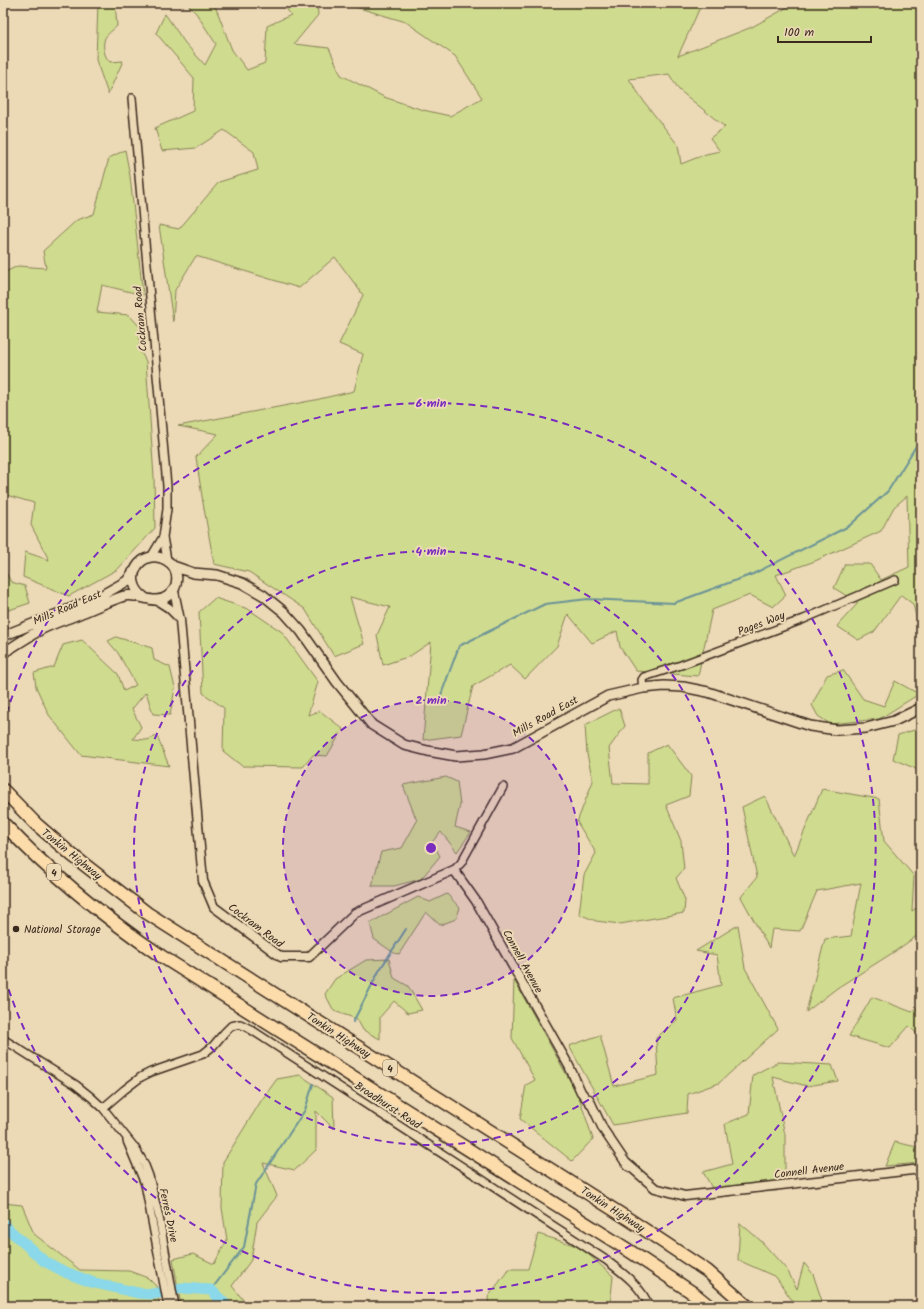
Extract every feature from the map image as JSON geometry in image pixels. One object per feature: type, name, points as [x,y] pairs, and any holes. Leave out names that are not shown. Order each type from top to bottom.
[{"type":"highway","name":"Tonkin Highway","points":[[3,790],[54,840],[147,913],[630,1220],[707,1271],[746,1306]]},
{"type":"highway","name":"4","points":[[3,823],[87,901],[155,952],[618,1244],[693,1293],[709,1306]]},
{"type":"main road","points":[[175,589],[177,580],[176,572],[170,563],[162,558],[151,557],[145,559],[136,568],[133,582],[136,588],[145,598],[158,601],[164,599],[193,573]]},
{"type":"main road","name":"Mills Road East","points":[[170,563],[193,573],[217,575],[242,583],[263,595],[284,612],[301,630],[337,682],[372,725],[404,745],[456,756],[484,754],[513,748],[608,696],[643,688],[664,686],[683,687],[708,692],[810,726],[837,730],[866,728],[894,721],[921,708]]},
{"type":"main road","name":"Mills Road East","points":[[3,636],[97,598],[127,582],[136,568]]},
{"type":"main road","name":"Mills Road East","points":[[3,653],[43,629],[105,604],[126,596],[145,598]]},
{"type":"street","name":"Cockram Road","points":[[132,98],[167,486],[167,509],[163,537],[151,557]]},
{"type":"street","name":"Cockram Road","points":[[163,537],[170,563]]},
{"type":"street","name":"Pages Way","points":[[643,688],[642,680],[644,677],[681,665],[816,614],[895,580]]},
{"type":"street","name":"Cockram Road","points":[[175,589],[180,620],[203,881],[214,907],[281,957],[309,957],[355,913],[454,870],[461,863],[503,788]]},
{"type":"street","points":[[158,601],[169,608],[180,620]]},
{"type":"street","name":"Connell Avenue","points":[[454,870],[476,901],[569,1066],[581,1082],[603,1129],[616,1151],[625,1162],[634,1168],[648,1183],[655,1188],[684,1196],[921,1168]]},
{"type":"street","name":"Broadhurst Road","points":[[104,1108],[141,1077],[151,1072],[203,1054],[232,1026],[240,1024],[263,1037],[606,1260],[628,1277],[646,1297],[650,1306]]},
{"type":"street","name":"Ferres Drive","points":[[3,1039],[76,1085],[104,1108],[125,1136],[143,1177],[155,1218],[175,1306]]},
{"type":"street","name":"Ferres Drive","points":[[155,1218],[168,1306]]},
{"type":"green space","points":[[98,3],[115,3],[117,26],[105,38],[104,51],[110,62],[123,61],[108,94],[96,60]]},
{"type":"green space","points":[[186,3],[214,3],[232,50],[247,70],[265,63],[267,26],[291,15],[282,3],[317,3],[318,15],[294,44],[329,48],[341,75],[384,97],[423,110],[450,116],[482,98],[455,56],[406,22],[342,3],[702,3],[678,56],[752,27],[795,3],[921,3],[921,638],[913,604],[901,595],[874,632],[858,640],[837,626],[858,603],[834,588],[845,564],[870,564],[881,580],[909,567],[907,496],[894,507],[881,531],[815,561],[776,575],[786,595],[773,607],[750,595],[712,610],[698,676],[636,671],[620,647],[617,631],[592,643],[568,614],[557,646],[525,679],[510,665],[473,686],[461,735],[423,740],[431,642],[410,656],[383,665],[377,635],[390,607],[350,597],[364,644],[334,656],[305,609],[249,572],[214,564],[196,457],[218,434],[178,426],[315,400],[354,391],[363,354],[339,344],[363,295],[335,257],[299,288],[196,256],[175,290],[173,322],[159,225],[179,229],[219,182],[258,170],[254,152],[224,130],[196,148],[162,151],[155,128],[193,111],[194,78],[156,33],[165,14],[185,43],[205,65],[216,44],[196,13]],"holes":[[[669,74],[679,90],[725,127],[710,138],[720,151],[706,154],[681,164],[678,145],[645,103],[629,79]]]},
{"type":"green space","points":[[125,150],[130,176],[143,295],[102,285],[97,312],[129,315],[140,327],[139,349],[146,361],[154,477],[155,528],[118,569],[69,596],[23,577],[25,552],[49,560],[31,525],[34,503],[3,494],[3,273],[18,266],[46,268],[43,251],[77,220],[94,214],[109,158]]},
{"type":"green space","points":[[3,567],[11,582],[25,586],[30,603],[3,612]]},
{"type":"green space","points":[[215,598],[248,609],[282,632],[318,682],[308,715],[320,711],[343,729],[327,756],[313,755],[303,767],[242,766],[223,751],[224,708],[203,693],[199,612]]},
{"type":"green space","points":[[116,637],[152,648],[154,660],[170,667],[175,688],[170,715],[153,714],[146,692],[132,709],[141,727],[133,739],[147,740],[157,736],[169,766],[81,755],[49,715],[36,687],[34,673],[54,667],[63,645],[82,640],[118,674],[124,691],[136,685],[118,653],[108,641]]},
{"type":"green space","points":[[843,670],[863,699],[884,706],[895,681],[919,694],[879,719],[830,724],[818,716],[812,705],[827,675]]},
{"type":"green space","points":[[619,708],[625,726],[609,748],[613,783],[648,784],[648,753],[667,744],[691,776],[689,796],[666,805],[681,841],[684,869],[676,878],[685,900],[684,913],[620,924],[596,921],[579,914],[584,875],[596,853],[577,822],[593,781],[587,754],[585,725]]},
{"type":"green space","points":[[921,728],[921,773],[914,768],[893,759],[898,735]]},
{"type":"green space","points":[[446,777],[457,782],[460,805],[455,827],[471,832],[457,852],[441,832],[432,842],[440,856],[421,879],[394,886],[372,886],[381,852],[402,848],[417,821],[403,785]]},
{"type":"green space","points":[[822,789],[879,799],[884,841],[914,876],[912,911],[921,905],[921,933],[837,988],[806,1012],[825,939],[851,936],[861,883],[817,891],[800,931],[772,929],[769,948],[741,897],[757,877],[742,807],[765,796],[794,856]]},
{"type":"green space","points":[[447,894],[460,908],[456,919],[440,925],[426,912],[399,954],[394,953],[374,939],[370,923],[418,897],[430,902]]},
{"type":"green space","points":[[738,925],[745,968],[778,1029],[719,1083],[688,1094],[687,1113],[613,1125],[569,1046],[600,1035],[614,1086],[658,1075],[656,1038],[677,1020],[673,998],[721,985],[717,955],[696,951]]},
{"type":"green space","points":[[389,959],[394,978],[408,986],[422,1010],[408,1013],[394,1001],[380,1017],[380,1039],[363,1030],[357,1019],[334,1011],[325,994],[335,979],[366,960]]},
{"type":"green space","points":[[514,980],[579,1097],[593,1139],[572,1161],[520,1119],[526,1085],[535,1080],[512,1038]]},
{"type":"green space","points":[[872,997],[912,1012],[921,1004],[921,1038],[909,1026],[890,1048],[849,1036]]},
{"type":"green space","points":[[778,1062],[832,1065],[838,1081],[807,1086],[773,1077],[785,1135],[785,1170],[777,1191],[712,1188],[703,1172],[732,1164],[725,1124],[749,1114],[753,1075]]},
{"type":"green space","points":[[300,1075],[333,1097],[334,1129],[316,1111],[316,1150],[295,1170],[263,1163],[277,1196],[257,1222],[251,1260],[232,1286],[248,1306],[181,1306],[173,1259],[193,1254],[214,1264],[227,1240],[222,1208],[223,1162],[261,1101],[277,1079]]},
{"type":"green space","points":[[895,1142],[921,1148],[921,1163],[885,1166]]},
{"type":"green space","points":[[3,1203],[22,1205],[34,1234],[80,1270],[129,1271],[148,1278],[156,1286],[160,1306],[3,1306]]},
{"type":"green space","points":[[740,1223],[761,1241],[787,1270],[797,1289],[804,1263],[813,1274],[822,1301],[843,1301],[845,1306],[802,1306],[791,1299],[776,1277],[738,1260]]},
{"type":"green space","points":[[538,1234],[580,1247],[613,1276],[610,1306],[489,1306],[488,1297],[509,1269],[528,1269]]},
{"type":"waterway","points":[[438,703],[459,646],[545,604],[588,599],[674,603],[753,574],[849,526],[888,491],[921,438]]},
{"type":"waterway","points":[[353,1022],[379,971],[406,929]]},
{"type":"waterway","points":[[211,1290],[244,1247],[256,1184],[305,1110],[313,1084]]},
{"type":"waterway","points":[[3,1223],[44,1261],[65,1272],[91,1282],[138,1293],[153,1294],[182,1288],[211,1290],[227,1306]]},
{"type":"place","name":"National Storage","points":[[16,929]]}]
